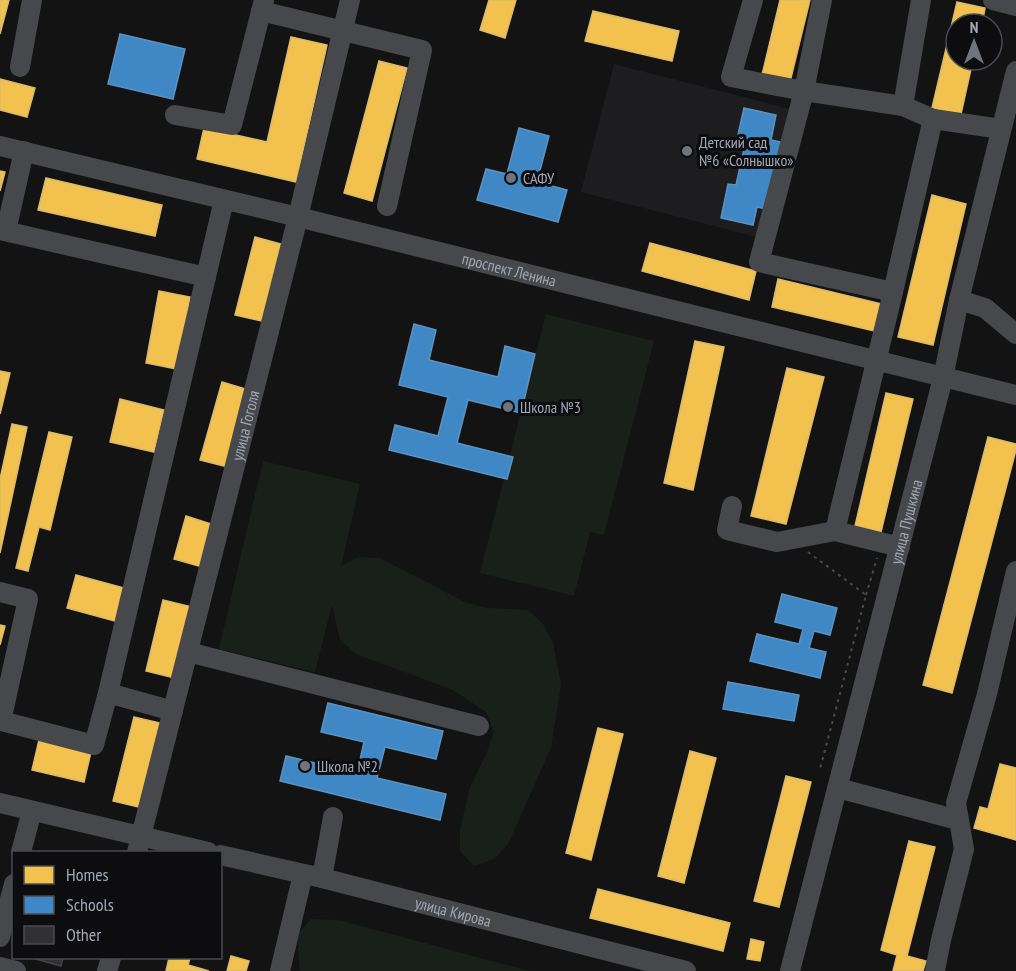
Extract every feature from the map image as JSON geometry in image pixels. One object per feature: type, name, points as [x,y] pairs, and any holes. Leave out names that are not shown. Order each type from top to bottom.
[{"type":"street","points":[[20,67],[32,0]]},
{"type":"street","name":"улица Гоголя","points":[[139,845],[298,217],[350,0]]},
{"type":"street","points":[[753,0],[731,77],[903,106],[933,119],[1007,123]]},
{"type":"street","points":[[822,0],[804,91],[759,262],[893,292]]},
{"type":"street","points":[[903,106],[921,0]]},
{"type":"street","points":[[993,0],[1016,6]]},
{"type":"street","points":[[175,115],[232,125],[263,5],[342,30],[422,50],[387,206]]},
{"type":"street","name":"улица Пушкина","points":[[790,971],[838,788],[890,545],[943,378],[959,300],[1007,123],[1016,71]]},
{"type":"street","points":[[835,531],[933,119]]},
{"type":"street","name":"проспект Ленина","points":[[0,146],[298,217],[1016,396]]},
{"type":"street","points":[[24,151],[3,231],[206,277]]},
{"type":"street","points":[[0,592],[28,599],[1,721],[94,745],[224,200]]},
{"type":"street","points":[[959,300],[985,308],[1016,334]]},
{"type":"street","points":[[732,506],[727,530],[777,542],[835,531],[890,545]]},
{"type":"street","points":[[941,970],[940,940],[964,849],[956,803],[987,694],[1016,571]]},
{"type":"street","points":[[188,652],[479,726]]},
{"type":"street","points":[[108,693],[173,711]]},
{"type":"street","points":[[838,788],[958,820]]},
{"type":"street","points":[[0,803],[139,845],[198,851]]},
{"type":"street","points":[[21,851],[32,811]]},
{"type":"street","points":[[280,971],[333,816]]},
{"type":"street","name":"улица Кирова","points":[[222,855],[312,876],[686,971]]},
{"type":"street","points":[[0,937],[12,892]]},
{"type":"street","points":[[0,967],[16,971]]},
{"type":"path","points":[[791,540],[866,595]]},
{"type":"path","points":[[820,769],[866,595],[890,545]]},
{"type":"shaded area","name":"Детский сад №6 «Солнышко»","points":[[614,64],[794,110],[761,238],[581,192]]},
{"type":"shaded area","points":[[546,314],[654,341],[604,535],[590,532],[574,596],[480,573]]},
{"type":"shaded area","points":[[263,461],[360,484],[341,566],[358,557],[380,558],[467,603],[486,608],[528,610],[543,624],[553,643],[561,684],[551,748],[508,844],[494,859],[474,866],[460,851],[460,830],[469,790],[494,731],[486,712],[453,690],[356,654],[340,640],[332,605],[315,672],[219,649]]},
{"type":"shaded area","points":[[311,919],[339,920],[529,971],[300,971],[297,935]]},
{"type":"building: Homes","points":[[0,0],[9,0],[0,34]]},
{"type":"building: Homes","points":[[489,0],[516,0],[505,38],[480,30]]},
{"type":"building: Homes","points":[[780,0],[810,0],[789,86],[761,79]]},
{"type":"building: Homes","points":[[957,2],[985,8],[984,12],[955,12]]},
{"type":"building: Homes","points":[[593,11],[679,31],[672,61],[585,41]]},
{"type":"building: Homes","points":[[291,37],[327,45],[296,182],[197,159],[204,128],[267,142]]},
{"type":"building: Homes","points":[[944,57],[944,72],[970,72],[961,114],[932,108]]},
{"type":"building: Homes","points":[[379,61],[407,68],[372,201],[344,193]]},
{"type":"building: Homes","points":[[0,79],[35,88],[27,117],[0,110]]},
{"type":"building: Homes","points":[[0,171],[5,172],[0,191]]},
{"type":"building: Homes","points":[[46,178],[162,205],[155,236],[38,210]]},
{"type":"building: Homes","points":[[932,195],[966,204],[933,345],[898,337]]},
{"type":"building: Homes","points":[[255,237],[281,244],[262,321],[235,315]]},
{"type":"building: Homes","points":[[650,243],[756,271],[749,300],[642,271]]},
{"type":"building: Homes","points":[[778,279],[886,305],[879,332],[772,307]]},
{"type":"building: Homes","points":[[159,291],[190,297],[177,369],[146,363]]},
{"type":"building: Homes","points":[[695,341],[724,347],[693,490],[664,483]]},
{"type":"building: Homes","points":[[787,368],[824,377],[786,524],[751,516]]},
{"type":"building: Homes","points":[[0,371],[10,373],[0,414]]},
{"type":"building: Homes","points":[[222,382],[249,390],[228,467],[200,460]]},
{"type":"building: Homes","points":[[886,393],[913,399],[881,532],[855,526]]},
{"type":"building: Homes","points":[[120,399],[164,410],[154,452],[110,442]]},
{"type":"building: Homes","points":[[12,424],[27,427],[0,553],[0,479]]},
{"type":"building: Homes","points":[[49,432],[72,437],[50,530],[39,527],[28,571],[16,568]]},
{"type":"building: Homes","points":[[988,437],[1016,444],[1016,450],[952,693],[923,685]]},
{"type":"building: Homes","points":[[186,516],[211,524],[199,566],[174,559]]},
{"type":"building: Homes","points":[[76,575],[124,588],[115,621],[67,608]]},
{"type":"building: Homes","points":[[163,600],[192,607],[175,678],[146,671]]},
{"type":"building: Homes","points":[[0,625],[5,626],[0,645]]},
{"type":"building: Homes","points":[[134,717],[160,723],[139,807],[113,801]]},
{"type":"building: Homes","points":[[598,728],[623,734],[591,860],[566,853]]},
{"type":"building: Homes","points":[[39,740],[91,752],[84,782],[32,770]]},
{"type":"building: Homes","points":[[690,751],[716,758],[684,883],[658,876]]},
{"type":"building: Homes","points":[[1000,764],[1016,768],[1016,840],[974,828],[980,807],[988,809]]},
{"type":"building: Homes","points":[[786,776],[811,782],[779,907],[754,901]]},
{"type":"building: Homes","points":[[909,841],[935,847],[907,956],[926,961],[923,971],[893,971],[897,955],[881,950]]},
{"type":"building: Homes","points":[[598,889],[730,923],[723,951],[590,918]]},
{"type":"building: Homes","points":[[751,939],[764,942],[760,961],[747,959]]},
{"type":"building: Homes","points":[[231,956],[249,961],[246,971],[227,971]]},
{"type":"building: Homes","points":[[169,959],[190,959],[188,965],[209,971],[166,971]]},
{"type":"building: Schools","points":[[120,34],[185,49],[173,99],[108,84]]},
{"type":"building: Schools","points":[[744,108],[776,115],[771,140],[781,142],[767,209],[757,207],[753,225],[721,218],[728,184],[736,185],[746,140],[737,139]]},
{"type":"building: Schools","name":"САФУ","points":[[519,128],[549,136],[537,182],[567,190],[558,222],[477,200],[486,169],[507,174]]},
{"type":"building: Schools","name":"Школа №3","points":[[414,324],[436,330],[429,360],[498,377],[505,346],[535,354],[521,413],[468,400],[457,443],[513,457],[507,479],[389,450],[395,425],[438,436],[448,397],[399,385]]},
{"type":"building: Schools","points":[[782,594],[837,608],[830,635],[814,631],[809,648],[826,652],[820,678],[750,661],[757,634],[799,644],[803,629],[775,622]]},
{"type":"building: Schools","points":[[728,682],[799,695],[794,721],[723,709]]},
{"type":"building: Schools","name":"Школа №2","points":[[328,703],[443,731],[436,759],[385,747],[377,778],[446,794],[440,820],[280,781],[286,756],[357,773],[364,742],[321,732]]},
{"type":"building: Other","points":[[36,959],[63,959],[61,966]]},
{"type":"place","name":"Детский сад №6 «Солнышко»","points":[[687,151]]},
{"type":"place","name":"САФУ","points":[[511,178]]},
{"type":"place","name":"Школа №3","points":[[508,407]]},
{"type":"place","name":"Школа №2","points":[[305,766]]}]
